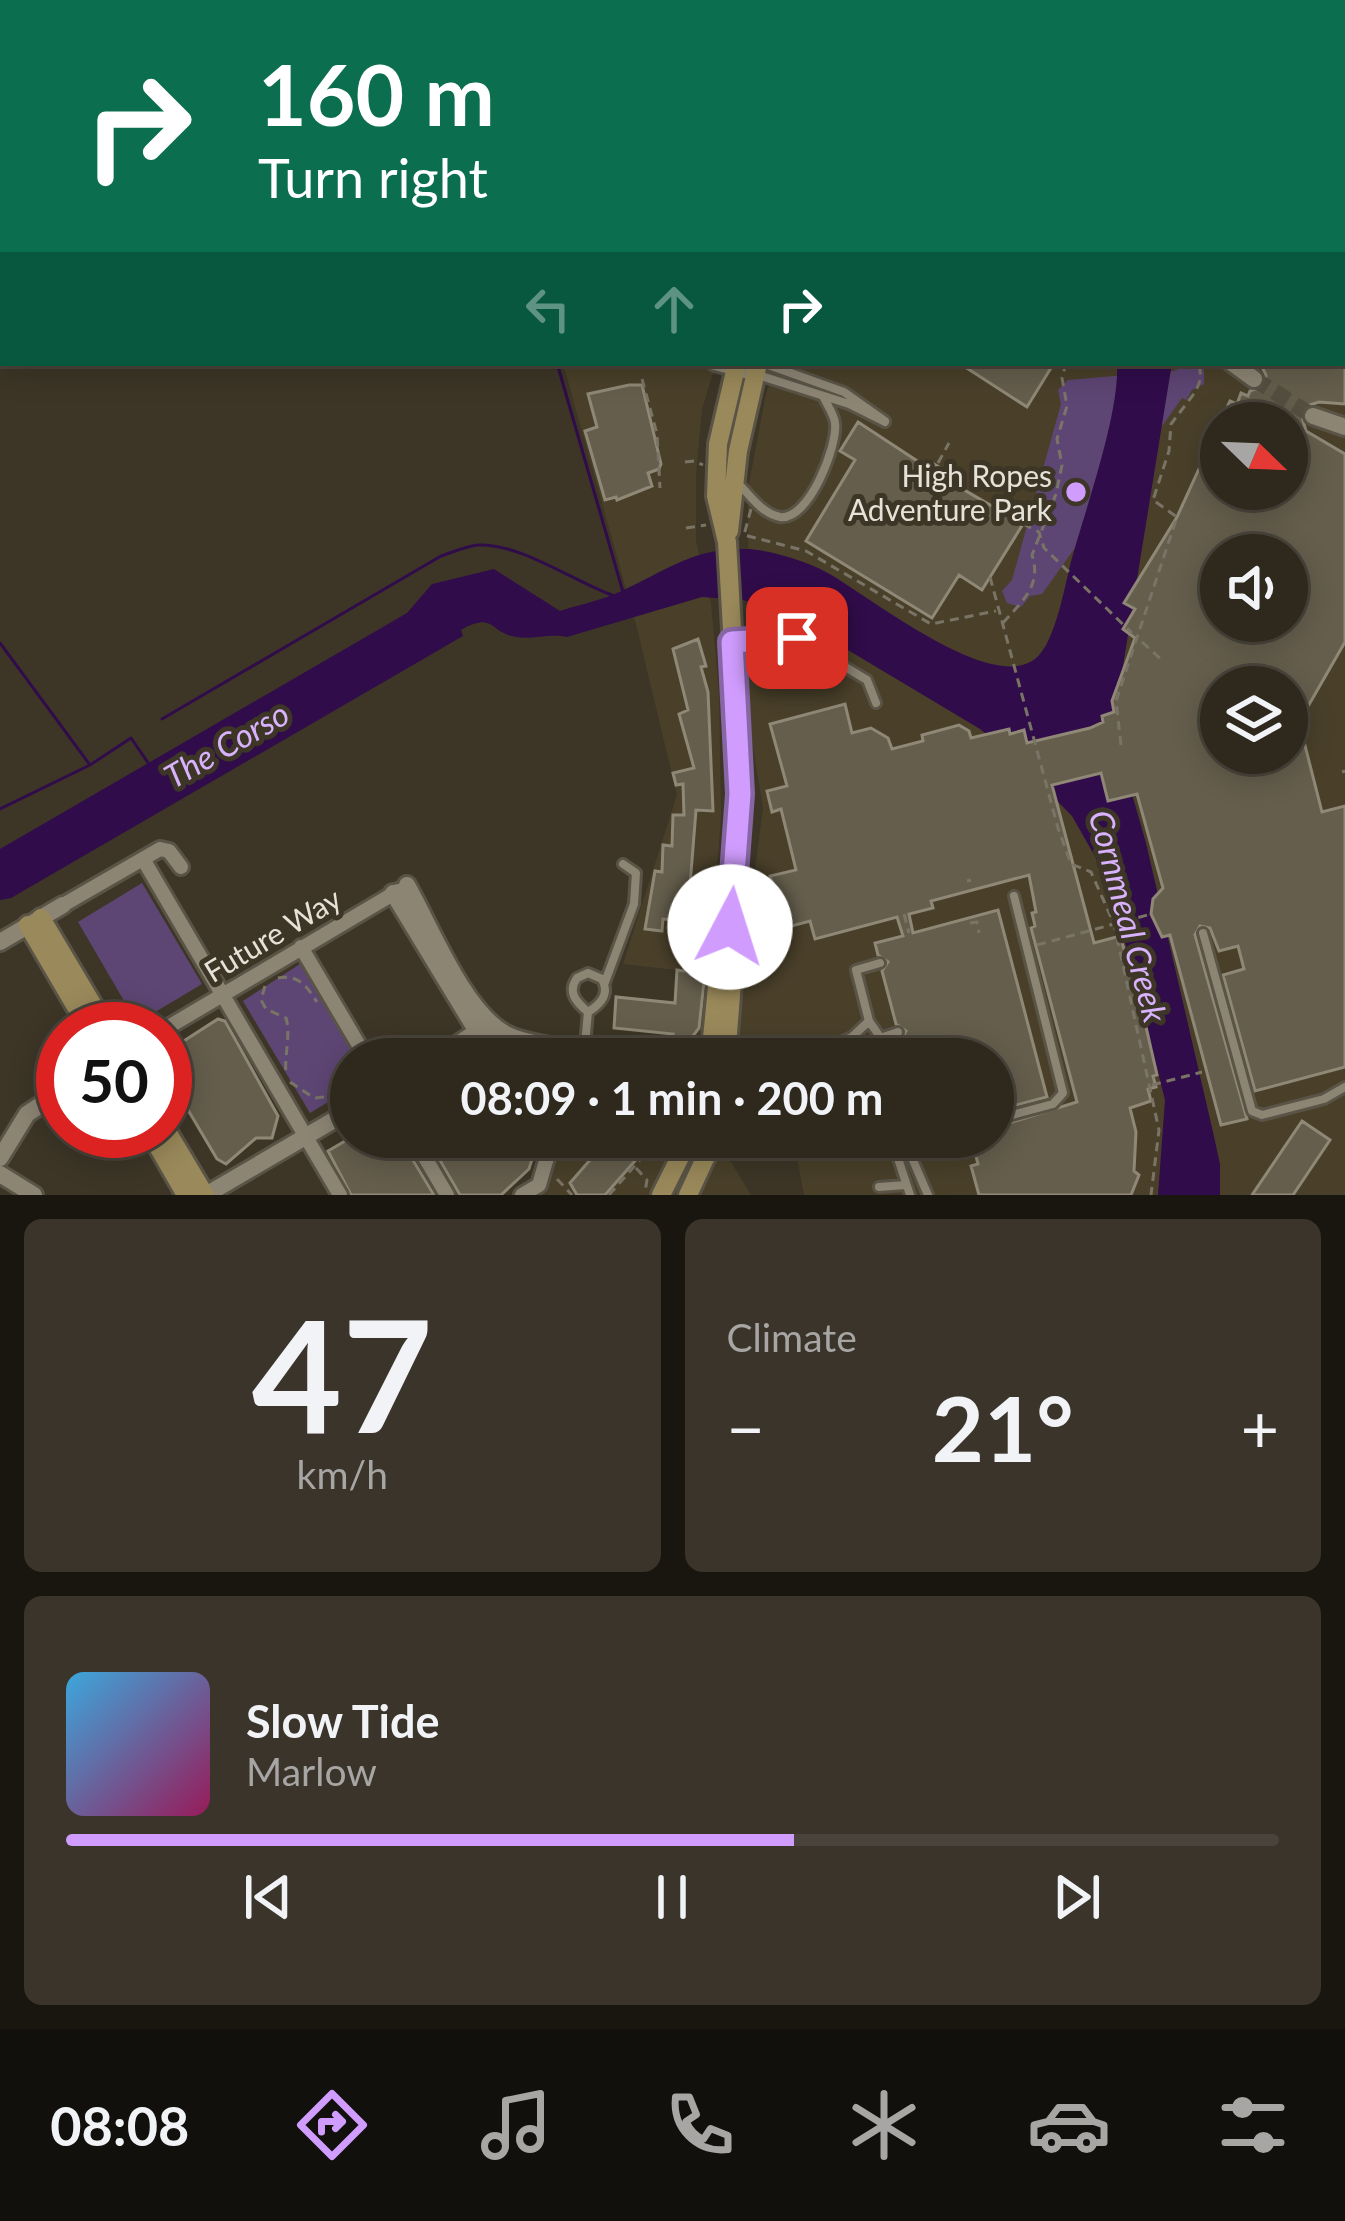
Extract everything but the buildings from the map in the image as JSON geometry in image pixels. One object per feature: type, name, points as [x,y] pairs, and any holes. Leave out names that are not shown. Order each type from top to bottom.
[{"type":"main road","points":[[727,542],[744,366]]},
{"type":"main road","points":[[727,1038],[740,808],[727,542],[716,496],[727,394],[744,366]]},
{"type":"main road","points":[[35,922],[75,1002]]},
{"type":"main road","points":[[35,922],[89,1002]]},
{"type":"main road","points":[[712,1038],[720,956],[730,927]]},
{"type":"main road","points":[[165,1158],[187,1195]]},
{"type":"main road","points":[[183,1158],[206,1195]]},
{"type":"main road","points":[[653,1193],[676,1158]]},
{"type":"main road","points":[[688,1195],[705,1158]]},
{"type":"street","points":[[1236,366],[1255,379]]},
{"type":"street","points":[[1313,416],[1345,429]]},
{"type":"street","points":[[0,942],[160,849],[169,851],[181,867]]},
{"type":"street","points":[[143,859],[340,1195]]},
{"type":"street","points":[[400,889],[484,1028],[496,1038]]},
{"type":"street","name":"Future Way","points":[[192,1013],[400,889]]},
{"type":"street","points":[[301,947],[355,1038]]},
{"type":"street","points":[[484,1028],[513,1038]]},
{"type":"street","points":[[469,1038],[484,1028]]},
{"type":"street","points":[[0,1158],[27,1114],[36,1108]]},
{"type":"street","points":[[206,1195],[330,1117]]},
{"type":"street","points":[[425,1158],[447,1195]]},
{"type":"street","points":[[522,1195],[544,1190],[549,1158]]},
{"type":"street","points":[[0,1174],[34,1195]]},
{"type":"lane","points":[[744,366],[786,367],[844,392],[885,422],[744,366]]},
{"type":"lane","points":[[735,480],[777,516],[790,515],[803,506],[824,469],[834,435],[835,419],[823,396]]},
{"type":"lane","points":[[732,642],[797,638],[867,680],[876,703]]},
{"type":"lane","points":[[580,1038],[588,1012],[603,1000],[637,891],[636,874],[622,864]]},
{"type":"lane","points":[[1014,896],[1063,1093],[1053,1104],[1014,1114]]},
{"type":"lane","points":[[1203,933],[1251,1109],[1262,1115],[1324,1099],[1345,1087]]},
{"type":"lane","points":[[880,963],[856,970],[869,1021],[880,1036]]},
{"type":"lane","points":[[588,1012],[574,998],[574,982],[588,973],[598,975],[605,984]]},
{"type":"lane","points":[[850,1038],[869,1021]]},
{"type":"lane","points":[[875,1038],[898,1032]]},
{"type":"lane","points":[[879,1187],[908,1190],[897,1158]]},
{"type":"lane","points":[[901,1172],[902,1158]]},
{"type":"lane","points":[[912,1158],[928,1195]]},
{"type":"path","points":[[1001,624],[1030,593],[1037,570],[1032,555],[1062,465],[1057,439],[1066,406],[1065,366]]},
{"type":"path","points":[[1120,745],[1116,701],[1178,518],[1153,500],[1169,451],[1172,424],[1196,391],[1199,366]]},
{"type":"path","points":[[642,380],[657,434],[660,488]]},
{"type":"path","points":[[938,464],[950,443]]},
{"type":"path","points":[[686,463],[694,461],[704,467]]},
{"type":"path","points":[[752,508],[744,535],[806,551],[931,624],[998,611]]},
{"type":"path","points":[[1023,524],[1039,532],[1044,548],[1132,632]]},
{"type":"path","points":[[686,528],[708,525]]},
{"type":"path","points":[[991,577],[1071,864],[1091,872],[1114,924],[1160,1130],[1151,1195]]},
{"type":"path","points":[[1142,642],[1162,660]]},
{"type":"path","points":[[904,914],[909,933]]},
{"type":"path","points":[[1027,948],[1151,914]]},
{"type":"path","points":[[970,923],[977,922],[980,933]]},
{"type":"path","points":[[227,977],[221,967],[231,951]]},
{"type":"path","points":[[321,1008],[305,984],[295,978],[271,981],[261,994],[266,1009],[286,1018],[286,1078],[314,1098],[330,1100]]},
{"type":"path","points":[[1150,1086],[1202,1072]]},
{"type":"path","points":[[609,1195],[643,1158]]},
{"type":"path","points":[[635,1168],[653,1193]]},
{"type":"path","points":[[555,1178],[572,1195]]},
{"type":"shaded area","points":[[564,366],[715,366],[702,409],[696,542],[711,604],[719,694],[721,816],[705,1026],[694,1038],[671,1038],[676,970],[623,964],[677,795],[637,628]]},
{"type":"shaded area","points":[[776,366],[1345,366],[1345,1195],[804,1195],[797,1158],[1014,1158],[1014,1038],[739,1038],[741,979],[763,808],[749,722],[748,489]]},
{"type":"shaded area","name":"High Ropes Adventure Park","points":[[1197,366],[1204,370],[1204,384],[1186,400],[1182,398],[1042,594],[1030,596],[1021,607],[1007,603],[1002,591],[1012,580],[1061,404],[1058,390],[1068,380]]},
{"type":"shaded area","points":[[142,883],[202,984],[172,1002],[125,1002],[78,922]]},
{"type":"shaded area","points":[[300,964],[344,1038],[330,1038],[330,1101],[310,1113],[243,1001]]},
{"type":"shaded area","points":[[557,1158],[729,1158],[751,1195],[542,1195]]},
{"type":"water","points":[[1117,366],[1172,366],[1122,672],[1118,745],[1146,843],[1213,1132],[1220,1195],[1158,1195],[1165,1100],[1110,883],[1072,816],[980,729],[791,616],[743,600],[702,597],[567,637],[516,637],[486,623],[472,625],[461,630],[463,636],[11,898],[0,900],[0,849],[407,613],[432,584],[494,569],[560,611],[612,595],[692,557],[757,550],[818,568],[960,653],[1015,666],[1035,659],[1054,627],[1101,460]]},
{"type":"waterway","points":[[558,366],[623,592]]},
{"type":"waterway","points":[[162,719],[441,556],[469,547],[511,550],[612,595]]},
{"type":"waterway","name":"The Corso","points":[[0,643],[90,765],[131,738],[149,764]]},
{"type":"waterway","points":[[0,809],[90,765]]},
{"type":"tunnel","points":[[1254,379],[1313,416]]},
{"type":"place","name":"High Ropes Adventure Park","points":[[1076,492]]},
{"type":"route","points":[[730,927],[740,822],[732,642],[797,638]]},
{"type":"water label","name":"Cornmeal Creek","points":[[1129,916]]}]
